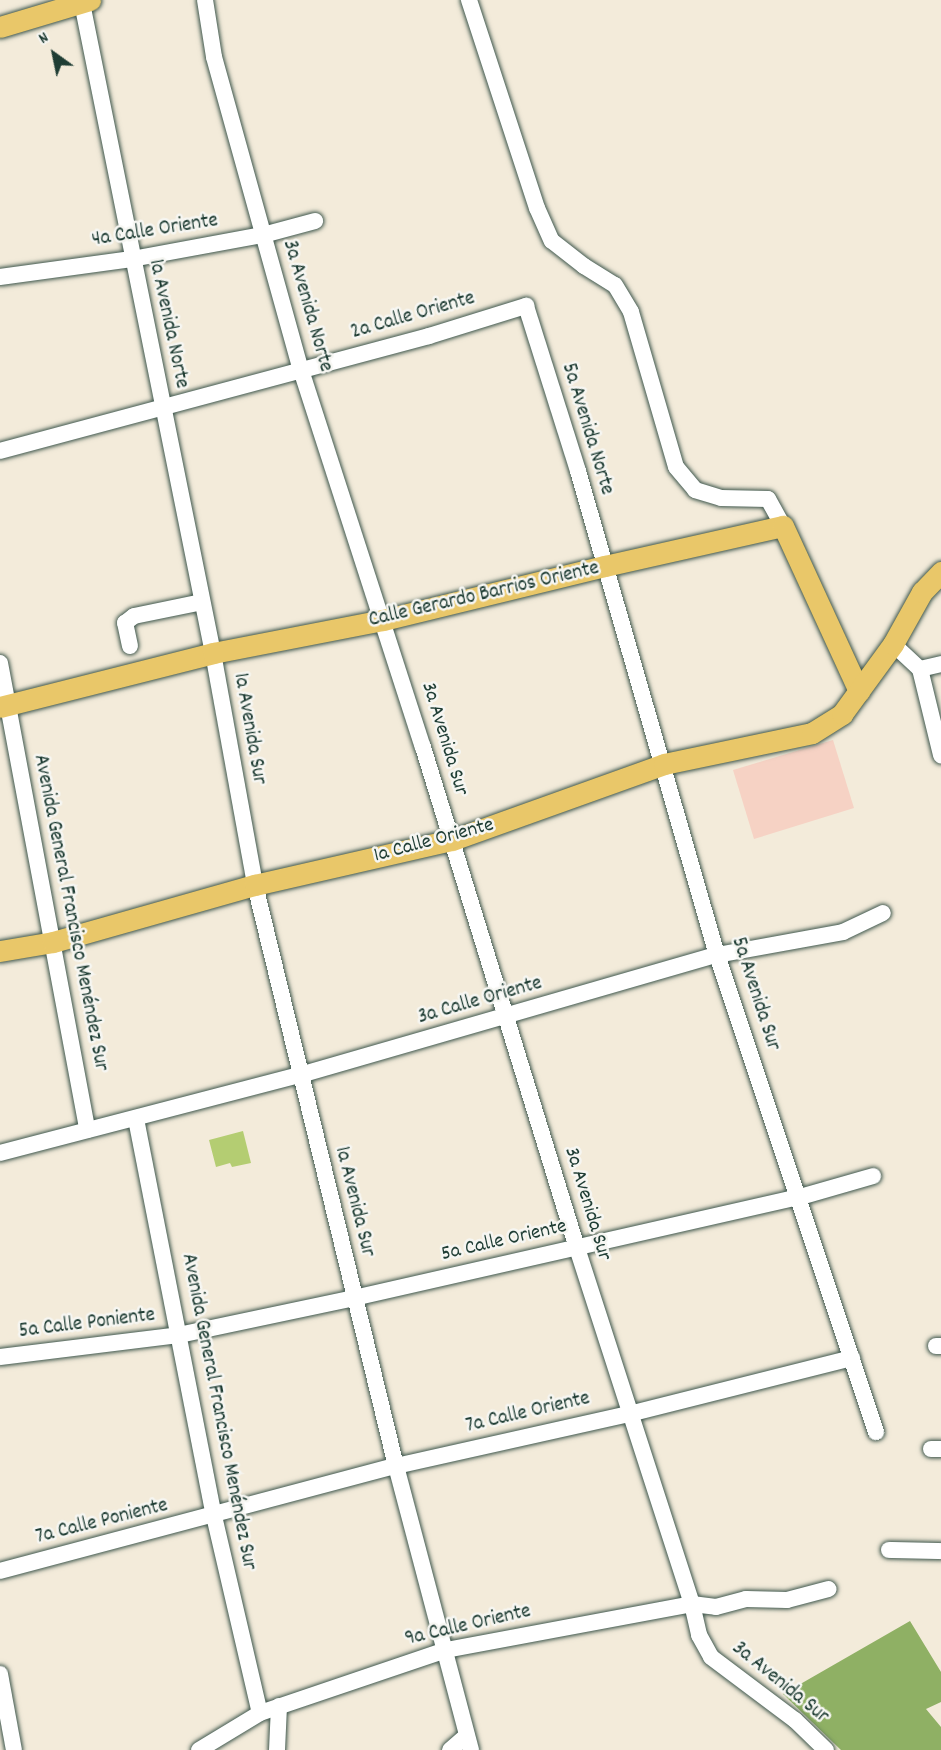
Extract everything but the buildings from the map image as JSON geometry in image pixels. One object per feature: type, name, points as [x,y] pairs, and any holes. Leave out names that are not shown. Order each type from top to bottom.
[{"type":"main road","points":[[0,27],[56,5],[86,1]]},
{"type":"main road","name":"Calle Gerardo Barrios Oriente","points":[[4,706],[213,653],[383,620],[783,526]]},
{"type":"main road","points":[[783,526],[860,691],[893,644],[922,591],[941,572]]},
{"type":"main road","name":"1a Calle Oriente","points":[[0,951],[53,942],[255,885],[452,840],[664,765],[812,733],[842,714],[860,691]]},
{"type":"street","name":"3a Avenida Norte","points":[[205,0],[214,57],[301,370],[383,620]]},
{"type":"street","points":[[469,0],[537,208],[552,241],[584,266],[615,285],[631,312],[676,467],[695,490],[721,498],[768,499],[783,526]]},
{"type":"street","name":"1a Avenida Norte","points":[[86,1],[132,259],[213,653]]},
{"type":"street","name":"4a Calle Oriente","points":[[0,277],[132,259],[263,235],[315,221]]},
{"type":"street","name":"2a Calle Oriente","points":[[0,452],[429,336],[526,306]]},
{"type":"street","name":"5a Avenida Norte","points":[[526,306],[605,566]]},
{"type":"street","name":"5a Avenida Sur","points":[[605,566],[717,956],[800,1197],[876,1432]]},
{"type":"street","points":[[130,646],[125,623],[134,616],[202,602]]},
{"type":"street","name":"3a Avenida Sur","points":[[383,620],[629,1414],[692,1604],[699,1635],[711,1657],[795,1720],[826,1750]]},
{"type":"street","points":[[893,644],[920,669],[941,755]]},
{"type":"street","name":"1a Avenida Sur","points":[[213,653],[255,885],[354,1298],[469,1743],[450,1750]]},
{"type":"street","name":"Avenida General Francisco Menéndez Sur","points":[[0,663],[4,706],[53,942],[87,1130]]},
{"type":"street","points":[[920,669],[941,664]]},
{"type":"street","name":"3a Calle Oriente","points":[[0,1153],[300,1075],[717,956],[843,932],[883,913]]},
{"type":"street","name":"Avenida General Francisco Menéndez Sur","points":[[136,1119],[214,1516],[260,1713]]},
{"type":"street","name":"5a Calle Oriente","points":[[179,1335],[354,1298],[800,1197],[873,1176]]},
{"type":"street","name":"5a Calle Poniente","points":[[0,1357],[179,1335]]},
{"type":"street","name":"7a Calle Oriente","points":[[214,1516],[396,1466],[629,1414],[852,1358]]},
{"type":"street","name":"7a Calle Poniente","points":[[0,1571],[214,1516]]},
{"type":"street","points":[[889,1550],[941,1551]]},
{"type":"street","name":"9a Calle Oriente","points":[[199,1750],[260,1713],[446,1650],[692,1604],[716,1606],[746,1599],[787,1600],[829,1589]]},
{"type":"street","points":[[0,1678],[14,1750]]},
{"type":"street","points":[[277,1750],[279,1706]]},
{"type":"shaded area","points":[[833,740],[854,808],[754,839],[733,770]]},
{"type":"green space","points":[[243,1131],[251,1163],[232,1167],[230,1163],[216,1167],[209,1140]]},
{"type":"green space","points":[[910,1621],[941,1672],[941,1702],[926,1709],[941,1727],[941,1750],[841,1750],[783,1694]]}]
